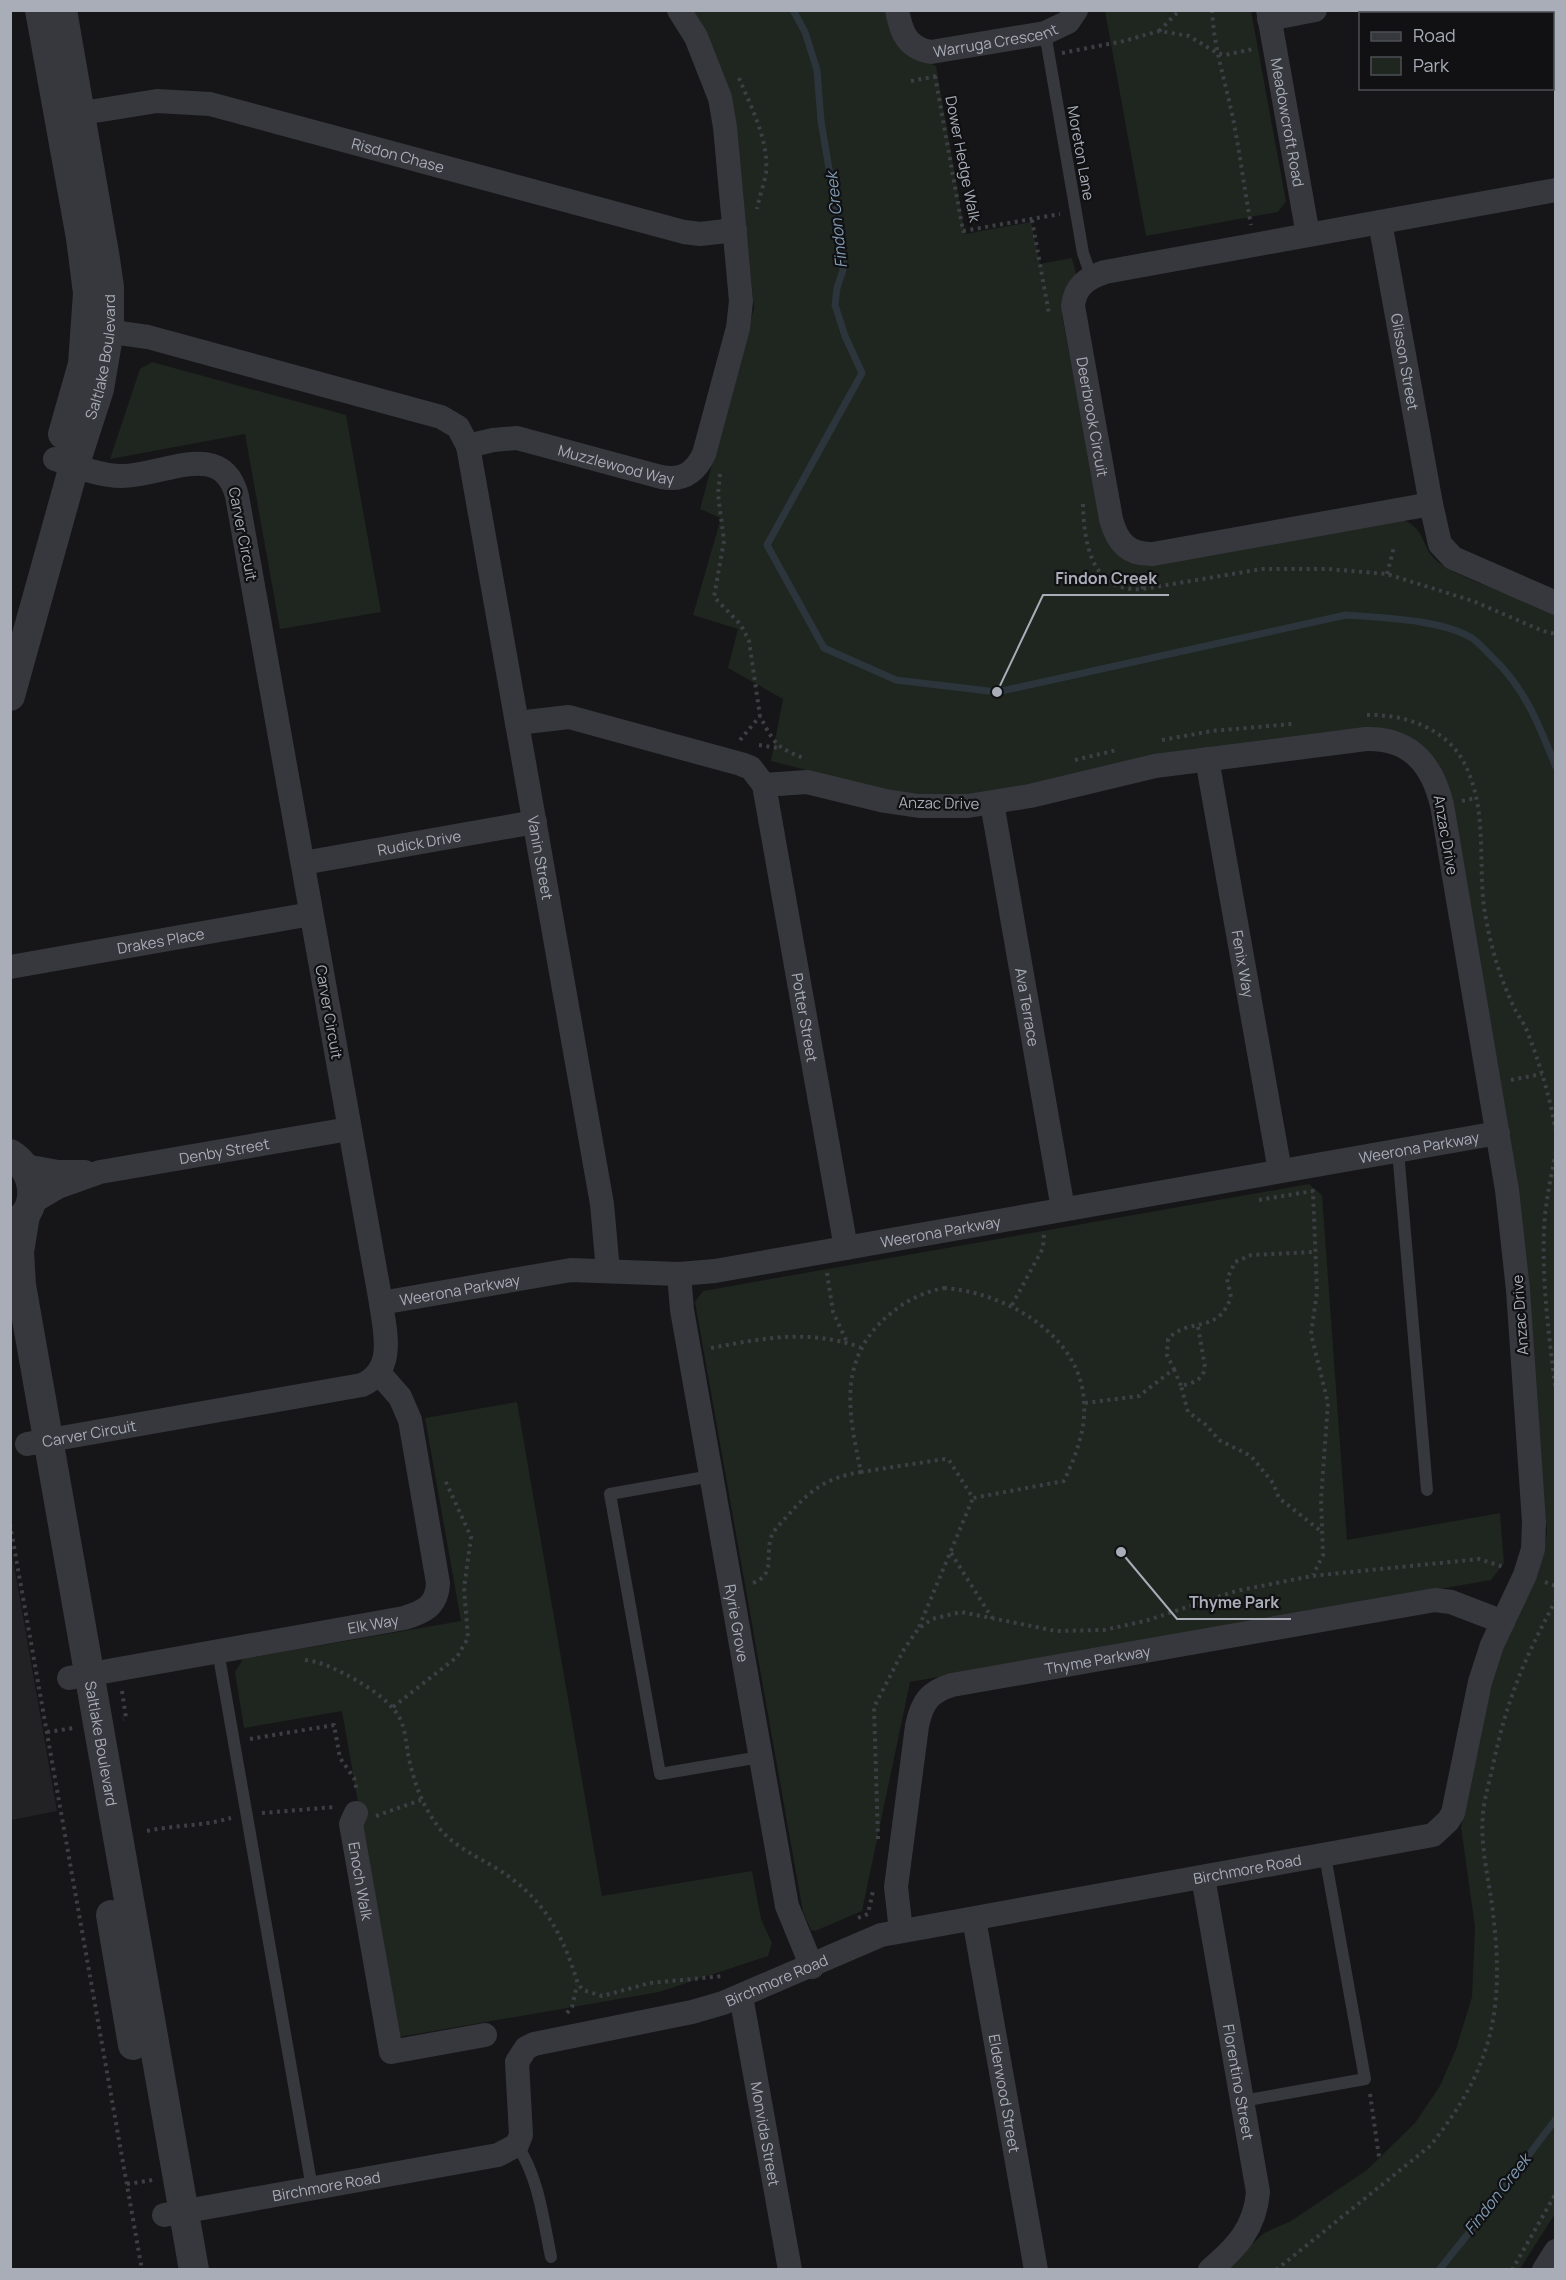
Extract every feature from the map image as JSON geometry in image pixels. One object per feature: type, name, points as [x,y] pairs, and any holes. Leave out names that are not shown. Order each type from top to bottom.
[{"type":"street","name":"Saltlake Boulevard","points":[[10,619],[64,462],[99,389],[98,329],[109,286],[70,115],[40,10]]},
{"type":"street","name":"Saltlake Boulevard","points":[[62,10],[70,115]]},
{"type":"street","name":"Muzzlewood Way","points":[[468,446],[492,440],[517,438],[671,479],[687,476],[696,469],[704,454],[738,328],[745,224],[720,98],[696,37],[679,10]]},
{"type":"street","name":"Warruga Crescent","points":[[897,10],[907,40],[921,50],[931,52],[1047,44],[1076,10]]},
{"type":"street","points":[[1269,15],[1315,10]]},
{"type":"street","name":"Meadowcroft Road","points":[[1269,15],[1308,235]]},
{"type":"street","name":"Risdon Chase","points":[[70,115],[157,101],[210,104],[684,232],[699,234],[745,224]]},
{"type":"street","points":[[1091,276],[1254,244],[1556,190]]},
{"type":"street","name":"Glisson Street","points":[[1380,222],[1431,504]]},
{"type":"street","name":"Deerbrook Circuit","points":[[1091,276],[1076,292],[1074,318],[1111,519],[1114,532],[1124,547],[1139,554],[1153,554],[1431,504]]},
{"type":"street","points":[[98,329],[156,339],[441,417],[458,426],[468,446]]},
{"type":"street","name":"Vanin Street","points":[[468,446],[606,1226],[609,1271]]},
{"type":"street","name":"Saltlake Boulevard","points":[[10,696],[64,462]]},
{"type":"street","name":"Carver Circuit","points":[[37,1443],[362,1385],[379,1373],[386,1352],[381,1303],[232,480],[222,468],[205,464],[118,476],[64,462]]},
{"type":"street","points":[[1431,504],[1440,544],[1453,558],[1556,603]]},
{"type":"street","points":[[517,723],[559,717],[580,720],[751,768],[764,785]]},
{"type":"street","name":"Anzac Drive","points":[[764,785],[819,784],[885,801],[919,806],[992,803],[1117,774],[1207,759],[1381,739],[1396,742],[1425,764],[1437,786],[1442,805],[1498,1133],[1518,1290],[1534,1522],[1533,1549],[1525,1575],[1503,1622],[1480,1682],[1457,1796]]},
{"type":"street","name":"Fenix Way","points":[[1207,759],[1280,1171]]},
{"type":"street","name":"Potter Street","points":[[764,785],[834,1250]]},
{"type":"street","name":"Ava Terrace","points":[[992,803],[1052,1212]]},
{"type":"street","name":"Rudick Drive","points":[[303,863],[536,822]]},
{"type":"street","name":"Drakes Place","points":[[10,967],[311,914]]},
{"type":"street","name":"Denby Street","points":[[22,1215],[58,1187],[100,1172],[349,1128]]},
{"type":"street","name":"Weerona Parkway","points":[[381,1303],[571,1270],[679,1274],[715,1271],[1498,1133]]},
{"type":"street","name":"Saltlake Boulevard","points":[[14,1157],[32,1184],[22,1215],[19,1252],[37,1443],[174,2213],[194,2270]]},
{"type":"street","name":"Denby Street","points":[[14,1157],[58,1172],[100,1172]]},
{"type":"street","name":"Ryrie Grove","points":[[679,1274],[689,1352],[787,1906],[812,1967]]},
{"type":"street","name":"Saltlake Boulevard","points":[[10,1347],[37,1443]]},
{"type":"street","name":"Elk Way","points":[[79,1676],[404,1618],[425,1611],[436,1600],[437,1573],[411,1420],[400,1397],[379,1373]]},
{"type":"street","name":"Thyme Parkway","points":[[901,1931],[896,1887],[917,1726],[924,1701],[934,1691],[952,1685],[1436,1600],[1452,1602],[1503,1622]]},
{"type":"street","name":"Birchmore Road","points":[[174,2213],[484,2158],[509,2151],[517,2145],[522,2126],[517,2062],[526,2048],[565,2036],[692,2012],[741,1996],[881,1935],[1433,1835],[1448,1821],[1457,1796]]},
{"type":"street","name":"Enoch Walk","points":[[356,1813],[351,1824],[392,2052],[484,2035]]},
{"type":"street","name":"Florentino Street","points":[[1203,1877],[1257,2177],[1257,2208],[1245,2236],[1210,2270]]},
{"type":"street","name":"Elderwood Street","points":[[974,1918],[1036,2270]]},
{"type":"street","name":"Monvida Street","points":[[741,1996],[790,2270]]},
{"type":"street","name":"Saltlake Boulevard","points":[[173,2270],[174,2213]]},
{"type":"street","points":[[1544,2270],[1556,2251]]},
{"type":"lane","name":"Moreton Lane","points":[[1047,44],[1085,260],[1091,276]]},
{"type":"lane","points":[[1398,1151],[1427,1490]]},
{"type":"lane","points":[[711,1476],[610,1494],[660,1774],[760,1756]]},
{"type":"lane","points":[[218,1651],[312,2188]]},
{"type":"lane","points":[[1243,2101],[1365,2079],[1325,1856]]},
{"type":"lane","points":[[517,2145],[528,2161],[536,2184],[551,2257]]},
{"type":"path","points":[[1159,31],[1180,10]]},
{"type":"path","points":[[1212,10],[1216,53],[1235,131],[1242,186],[1254,244]]},
{"type":"path","points":[[1047,44],[1124,41],[1159,31],[1189,36],[1216,53],[1225,55],[1274,46]]},
{"type":"path","name":"Dower Hedge Walk","points":[[931,52],[963,231],[1076,212]]},
{"type":"path","points":[[736,72],[757,122],[766,157],[766,172],[745,224]]},
{"type":"path","points":[[911,81],[946,74]]},
{"type":"path","points":[[1032,220],[1051,323]]},
{"type":"path","points":[[723,465],[718,494],[724,541],[714,597],[741,625],[749,641],[759,716],[779,748]]},
{"type":"path","points":[[1083,500],[1084,537],[1089,555],[1102,574],[1125,587],[1143,589],[1262,568],[1328,569],[1387,574],[1473,601],[1543,632],[1556,634]]},
{"type":"path","points":[[1387,574],[1394,547]]},
{"type":"path","points":[[1360,715],[1407,718],[1426,727],[1461,758],[1476,798],[1481,824],[1484,906],[1494,955],[1503,982],[1525,1027],[1542,1074],[1556,1132]]},
{"type":"path","points":[[759,716],[739,740],[779,748],[817,762]]},
{"type":"path","points":[[1155,742],[1212,731],[1300,723]]},
{"type":"path","points":[[1071,761],[1122,749]]},
{"type":"path","points":[[1490,1084],[1542,1074]]},
{"type":"path","points":[[1556,1152],[1546,1199],[1544,1229],[1545,1288],[1556,1392]]},
{"type":"path","points":[[1252,1176],[1258,1199],[1313,1191],[1316,1308],[1311,1334],[1328,1403],[1322,1477],[1323,1555],[1312,1576]]},
{"type":"path","points":[[1012,1305],[1043,1248],[1052,1212]]},
{"type":"path","points":[[834,1250],[833,1312],[847,1342]]},
{"type":"path","points":[[1314,1252],[1251,1255],[1234,1262],[1227,1279],[1232,1297],[1229,1305],[1213,1322],[1180,1330],[1168,1340],[1167,1355],[1181,1386],[1188,1412],[1206,1425],[1219,1440],[1251,1456],[1273,1483],[1279,1498],[1322,1532]]},
{"type":"path","points":[[861,1472],[853,1437],[850,1393],[860,1347],[895,1309],[935,1290],[975,1292],[1012,1305],[1027,1314],[1056,1341],[1075,1370],[1085,1403],[1079,1446],[1064,1481],[973,1498]]},
{"type":"path","points":[[1181,1386],[1197,1381],[1204,1374],[1198,1327]]},
{"type":"path","points":[[689,1352],[787,1335],[817,1336],[860,1347]]},
{"type":"path","points":[[1085,1403],[1102,1403],[1144,1393],[1174,1369]]},
{"type":"path","points":[[731,1588],[761,1580],[770,1568],[772,1536],[813,1489],[832,1478],[945,1459],[949,1461],[973,1498]]},
{"type":"path","points":[[918,1629],[973,1498]]},
{"type":"path","points":[[10,1524],[142,2270]]},
{"type":"path","points":[[950,1552],[992,1618]]},
{"type":"path","points":[[1276,2270],[1430,2146],[1450,2121],[1481,2064],[1492,2036],[1499,1988],[1483,1813],[1503,1721],[1514,1683],[1556,1600]]},
{"type":"path","points":[[234,1742],[334,1725],[340,1758],[354,1778],[359,1803],[356,1813]]},
{"type":"path","points":[[147,1831],[173,1825],[208,1824],[246,1814],[311,1808],[346,1807],[356,1813],[378,1816],[421,1800]]},
{"type":"path","points":[[565,2036],[561,2014],[570,2011],[578,1984]]},
{"type":"path","points":[[1365,2079],[1370,2093],[1380,2157]]},
{"type":"path","points":[[1512,2270],[1556,2193]]},
{"type":"shaded area","points":[[11,1548],[57,1811],[10,1820]]},
{"type":"green space","points":[[687,11],[889,11],[906,54],[936,66],[965,234],[1031,222],[1040,264],[1072,258],[1076,274],[1062,299],[1062,315],[1103,532],[1111,547],[1121,557],[1134,563],[1150,566],[1403,520],[1416,528],[1432,556],[1446,568],[1475,582],[1555,611],[1556,2212],[1520,2269],[1225,2269],[1264,2233],[1291,2221],[1367,2170],[1415,2123],[1440,2086],[1456,2049],[1472,1997],[1475,1927],[1461,1827],[1487,1695],[1507,1638],[1538,1575],[1547,1532],[1531,1361],[1420,744],[1006,793],[916,798],[771,761],[783,699],[728,668],[738,629],[693,615],[721,518],[700,509],[754,308],[733,108]]},
{"type":"green space","points":[[1105,11],[1251,11],[1286,201],[1278,212],[1146,236]]},
{"type":"green space","points":[[152,362],[346,415],[381,612],[280,629],[245,434],[110,459],[140,369]]},
{"type":"green space","points":[[1309,1184],[1322,1195],[1347,1540],[1500,1513],[1504,1563],[1491,1580],[910,1682],[862,1911],[815,1931],[811,1930],[803,1912],[695,1302],[703,1291]]},
{"type":"green space","points":[[517,1402],[602,1896],[752,1871],[761,1919],[772,1943],[768,1956],[659,1992],[399,2037],[342,1711],[244,1728],[235,1672],[243,1659],[461,1621],[425,1418]]},
{"type":"waterway","name":"Findon Creek","points":[[793,10],[805,32],[817,70],[821,121],[843,252],[843,270],[837,288],[835,305],[845,336],[862,373],[767,545],[824,648],[896,680],[997,692],[1346,615],[1427,623],[1472,638],[1504,669],[1530,708],[1556,767]]},
{"type":"waterway","name":"Findon Creek","points":[[1439,2270],[1556,2119]]},
{"type":"place","name":"Findon Creek","points":[[997,692]]},
{"type":"place","name":"Thyme Park","points":[[1121,1552]]}]
